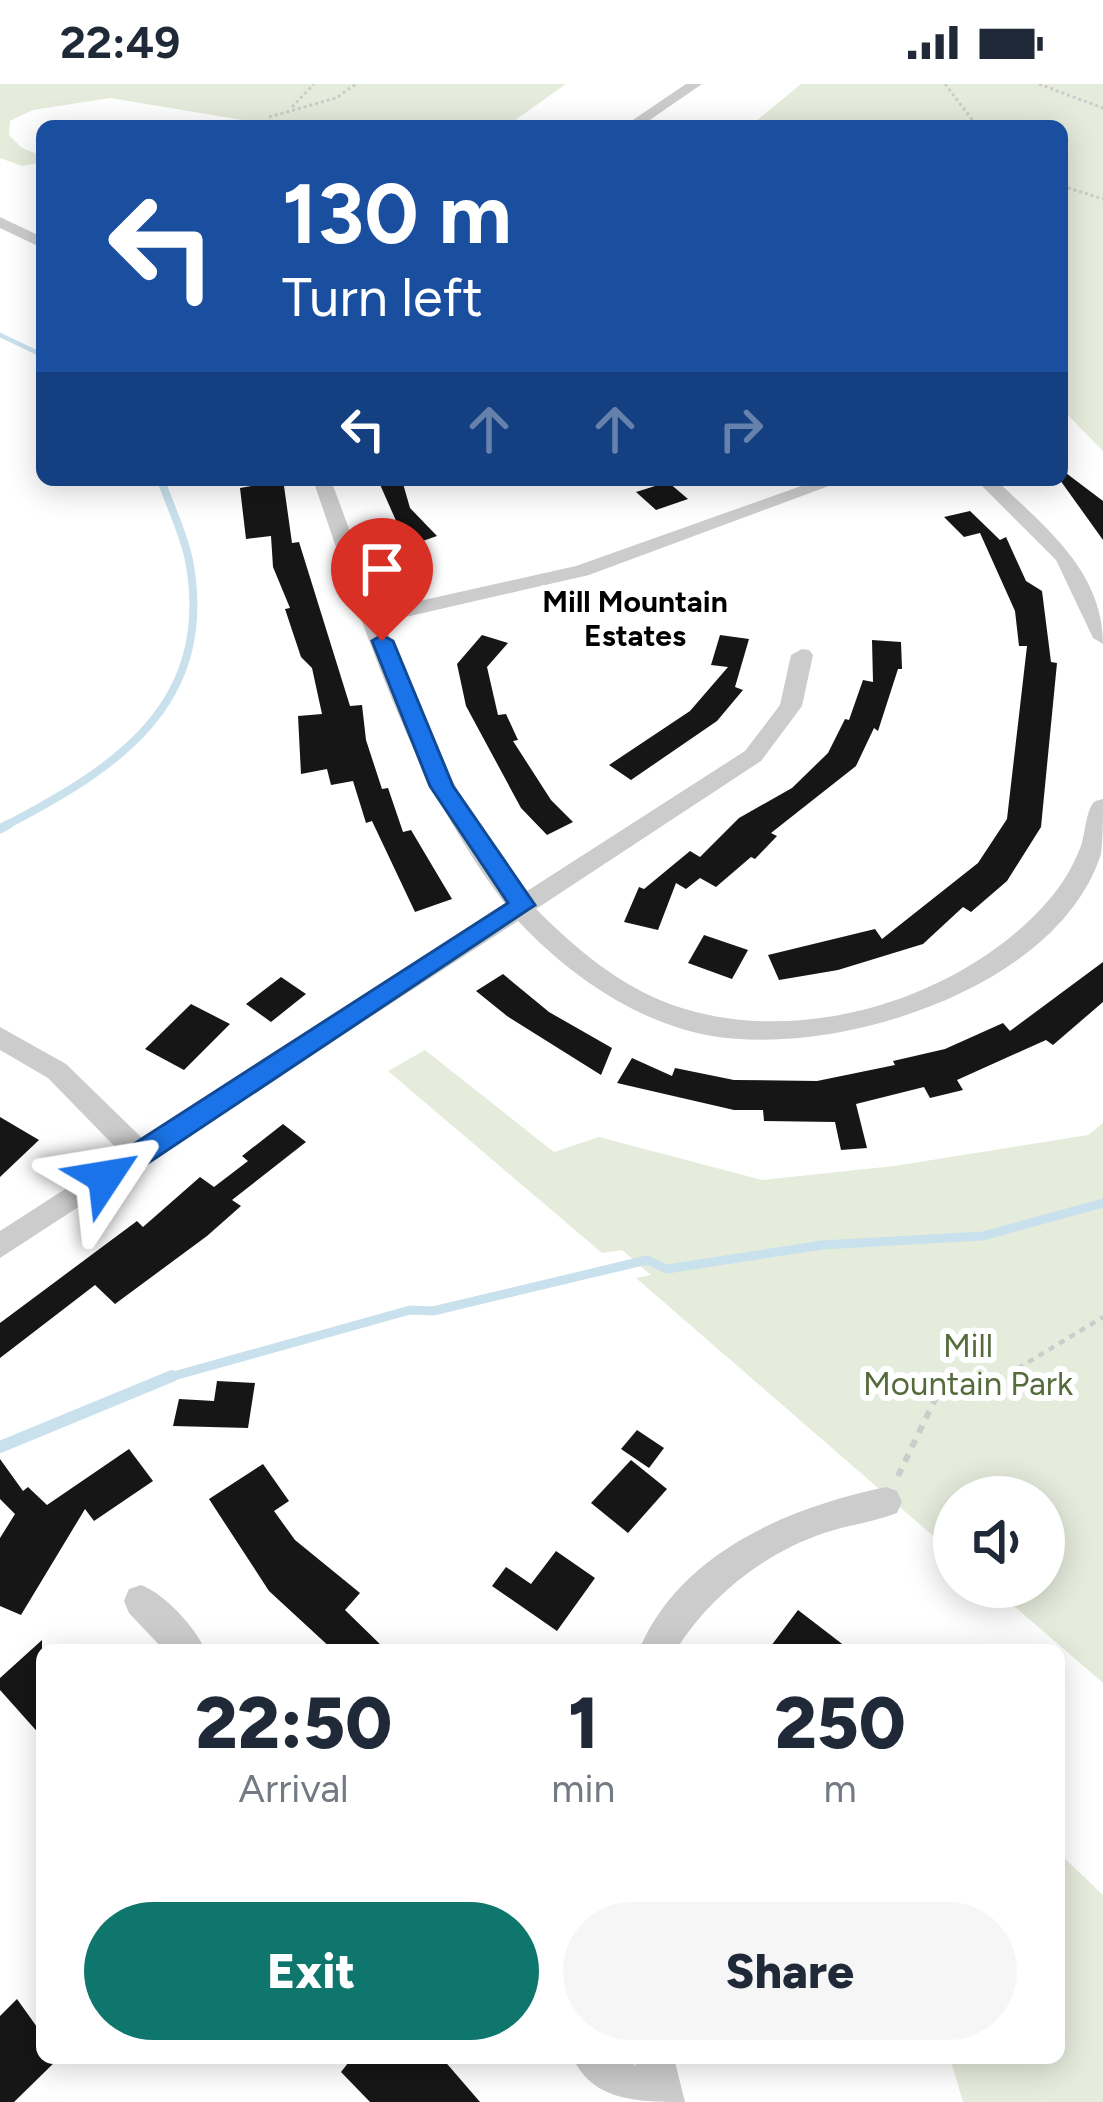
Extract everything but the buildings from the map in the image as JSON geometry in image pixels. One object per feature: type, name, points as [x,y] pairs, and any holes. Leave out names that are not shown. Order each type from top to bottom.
[{"type":"street","points":[[641,120],[694,84]]},
{"type":"street","points":[[0,222],[36,240]]},
{"type":"street","points":[[324,486],[442,786],[487,860],[542,929],[607,982],[653,1011],[722,1032],[796,1034],[926,998],[1013,952],[1071,892],[1088,862],[1103,807]]},
{"type":"street","points":[[374,618],[582,571],[819,486]]},
{"type":"street","points":[[991,486],[1066,557],[1103,638]]},
{"type":"street","points":[[0,1246],[753,756],[790,706],[802,655]]},
{"type":"street","points":[[0,1037],[57,1071],[140,1154]]},
{"type":"street","points":[[660,1644],[690,1602],[766,1541],[832,1514],[886,1502]]},
{"type":"street","points":[[141,1601],[182,1644]]},
{"type":"street","points":[[600,2064],[650,2102]]},
{"type":"street","points":[[656,2064],[665,2102]]},
{"type":"path","points":[[292,107],[314,84]]},
{"type":"path","points":[[263,120],[292,107],[329,104],[356,84]]},
{"type":"path","points":[[945,84],[972,120]]},
{"type":"path","points":[[1040,84],[1103,108]]},
{"type":"path","points":[[1068,188],[1103,199]]},
{"type":"path","points":[[886,1502],[939,1390],[1012,1372],[1103,1317]]},
{"type":"green space","points":[[0,84],[566,84],[515,120],[243,120],[110,98],[33,110],[10,121],[9,135],[36,154],[36,163],[22,166],[0,158]]},
{"type":"green space","points":[[801,84],[1103,84],[1103,451],[1068,415],[1068,120],[757,120]]},
{"type":"green space","name":"Mill Mountain Park","points":[[425,1050],[554,1152],[599,1137],[762,1180],[894,1166],[1088,1135],[1103,1123],[1103,1683],[1065,1650],[1065,1644],[1058,1644],[1016,1608],[1065,1608],[1065,1476],[933,1476],[933,1536],[636,1278],[651,1275],[622,1250],[602,1253],[388,1071]]},
{"type":"green space","points":[[1065,1859],[1103,1895],[1103,2102],[963,2102],[952,2064],[1065,2064]]},
{"type":"waterway","points":[[0,335],[36,352]]},
{"type":"waterway","points":[[3,827],[118,755],[172,693],[187,655],[193,611],[189,560],[163,486]]},
{"type":"waterway","points":[[0,829],[9,824]]},
{"type":"waterway","points":[[168,1378],[410,1310],[433,1311],[647,1260],[667,1269],[822,1245],[983,1236],[1103,1203]]},
{"type":"waterway","points":[[0,1447],[168,1378]]},
{"type":"waterway","points":[[163,1379],[168,1378]]},
{"type":"district","name":"Mill Mountain Estates","points":[[635,619]]},
{"type":"route","points":[[105,1177],[523,905],[487,860],[442,786],[382,641]]}]
